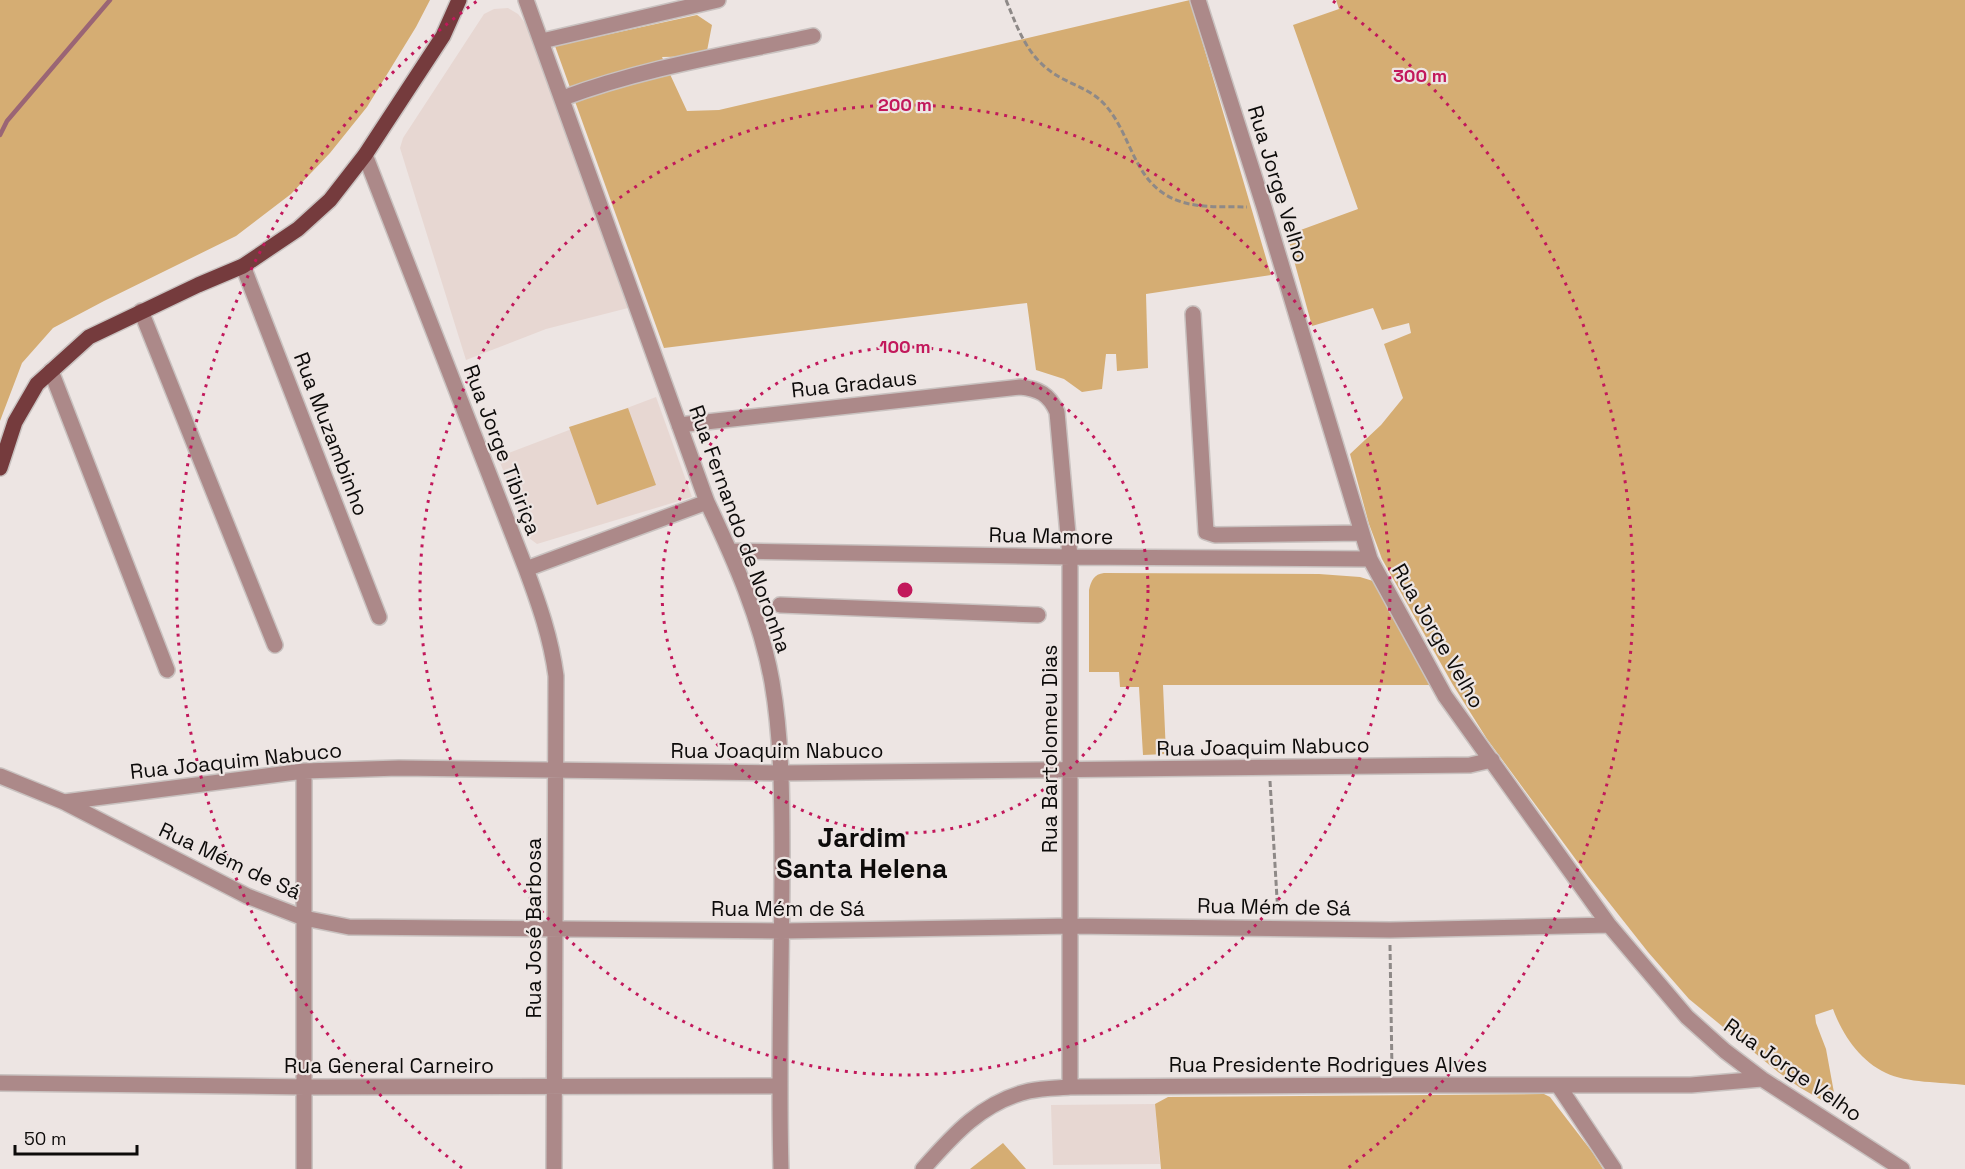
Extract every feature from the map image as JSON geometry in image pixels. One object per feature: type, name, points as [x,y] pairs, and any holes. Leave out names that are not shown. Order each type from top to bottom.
[{"type":"main road","points":[[0,468],[15,422],[37,384],[89,338],[141,311],[243,266],[298,229],[330,200],[365,155],[443,36],[459,0]]},
{"type":"street","name":"Rua Fernando de Noronha","points":[[526,0],[707,502],[730,551],[767,660],[772,682],[781,773],[782,931],[779,1086],[782,1169]]},
{"type":"street","points":[[542,41],[718,0]]},
{"type":"street","name":"Rua Jorge Velho","points":[[1198,0],[1264,207],[1370,559],[1445,696],[1608,925],[1688,1017],[1725,1052],[1762,1079],[1902,1169]]},
{"type":"street","points":[[563,98],[595,86],[653,71],[813,36]]},
{"type":"street","name":"Rua Jorge Tibiriça","points":[[365,155],[546,623],[556,676],[555,770]]},
{"type":"street","name":"Rua Muzambinho","points":[[243,266],[379,617]]},
{"type":"street","points":[[141,311],[275,645]]},
{"type":"street","points":[[1193,314],[1206,531],[1215,535],[1362,533]]},
{"type":"street","points":[[51,371],[167,670]]},
{"type":"street","name":"Rua Gradaus","points":[[679,425],[1020,387],[1034,388],[1044,393],[1052,400],[1057,412]]},
{"type":"street","name":"Rua Bartolomeu Dias","points":[[1057,412],[1070,557],[1070,1087]]},
{"type":"street","points":[[526,568],[707,502]]},
{"type":"street","name":"Rua Mamore","points":[[730,551],[1370,559]]},
{"type":"street","points":[[780,605],[1038,615]]},
{"type":"street","name":"Rua Joaquim Nabuco","points":[[64,802],[304,771],[399,768],[781,773],[1071,771],[1470,765],[1492,760]]},
{"type":"street","name":"Rua José Barbosa","points":[[554,1169],[555,770]]},
{"type":"street","points":[[304,771],[304,1169]]},
{"type":"street","name":"Rua Mém de Sá","points":[[0,776],[64,802],[247,896],[304,918],[349,927],[782,931],[1071,926],[1390,930],[1608,925]]},
{"type":"street","name":"Rua Presidente Rodrigues Alves","points":[[923,1169],[955,1132],[978,1113],[998,1102],[1029,1091],[1070,1087],[1691,1085],[1762,1079]]},
{"type":"street","name":"Rua General Carneiro","points":[[0,1083],[305,1088],[779,1086]]},
{"type":"street","points":[[1558,1086],[1614,1169]]},
{"type":"path","points":[[1006,0],[1020,35],[1033,57],[1056,75],[1081,86],[1105,104],[1119,124],[1144,176],[1163,194],[1193,206],[1264,207]]},
{"type":"path","points":[[1269,768],[1278,928]]},
{"type":"path","points":[[1390,930],[1392,1085]]},
{"type":"shaded area","points":[[0,0],[430,0],[367,107],[330,153],[291,194],[236,236],[53,328],[22,363],[0,421]]},
{"type":"shaded area","points":[[1190,0],[1271,275],[1146,294],[1148,368],[1117,371],[1116,354],[1106,354],[1102,389],[1082,392],[1064,379],[1036,370],[1027,303],[664,348],[555,46],[697,15],[712,25],[706,56],[662,57],[687,111],[719,110]]},
{"type":"shaded area","points":[[1336,0],[1965,0],[1965,1085],[1904,1079],[1877,1068],[1853,1046],[1841,1028],[1833,1009],[1815,1015],[1826,1049],[1837,1109],[1778,1072],[1689,999],[1648,952],[1588,876],[1487,739],[1453,685],[1382,559],[1369,524],[1350,454],[1381,425],[1403,398],[1384,344],[1411,333],[1409,323],[1382,330],[1373,308],[1312,326],[1287,235],[1358,209],[1293,25],[1339,9]]},
{"type":"shaded area","points":[[508,8],[518,14],[526,24],[628,308],[546,329],[466,360],[400,148],[403,138],[484,14],[494,9]]},
{"type":"shaded area","points":[[656,397],[692,497],[537,544],[529,538],[498,457]]},
{"type":"shaded area","points":[[628,408],[656,485],[597,505],[569,427]]},
{"type":"shaded area","points":[[1104,573],[1319,574],[1360,577],[1373,581],[1379,587],[1431,685],[1163,685],[1166,754],[1143,755],[1139,687],[1120,687],[1119,672],[1089,672],[1089,590],[1094,578]]},
{"type":"shaded area","points":[[1544,1094],[1550,1097],[1603,1169],[1161,1169],[1155,1104],[1168,1097]]},
{"type":"shaded area","points":[[1155,1104],[1160,1164],[1053,1165],[1051,1105]]},
{"type":"shaded area","points":[[1003,1143],[1026,1169],[970,1169]]},
{"type":"waterway","points":[[0,135],[7,121],[110,0]]},
{"type":"district","name":"Jardim Santa Helena","points":[[862,854]]}]
